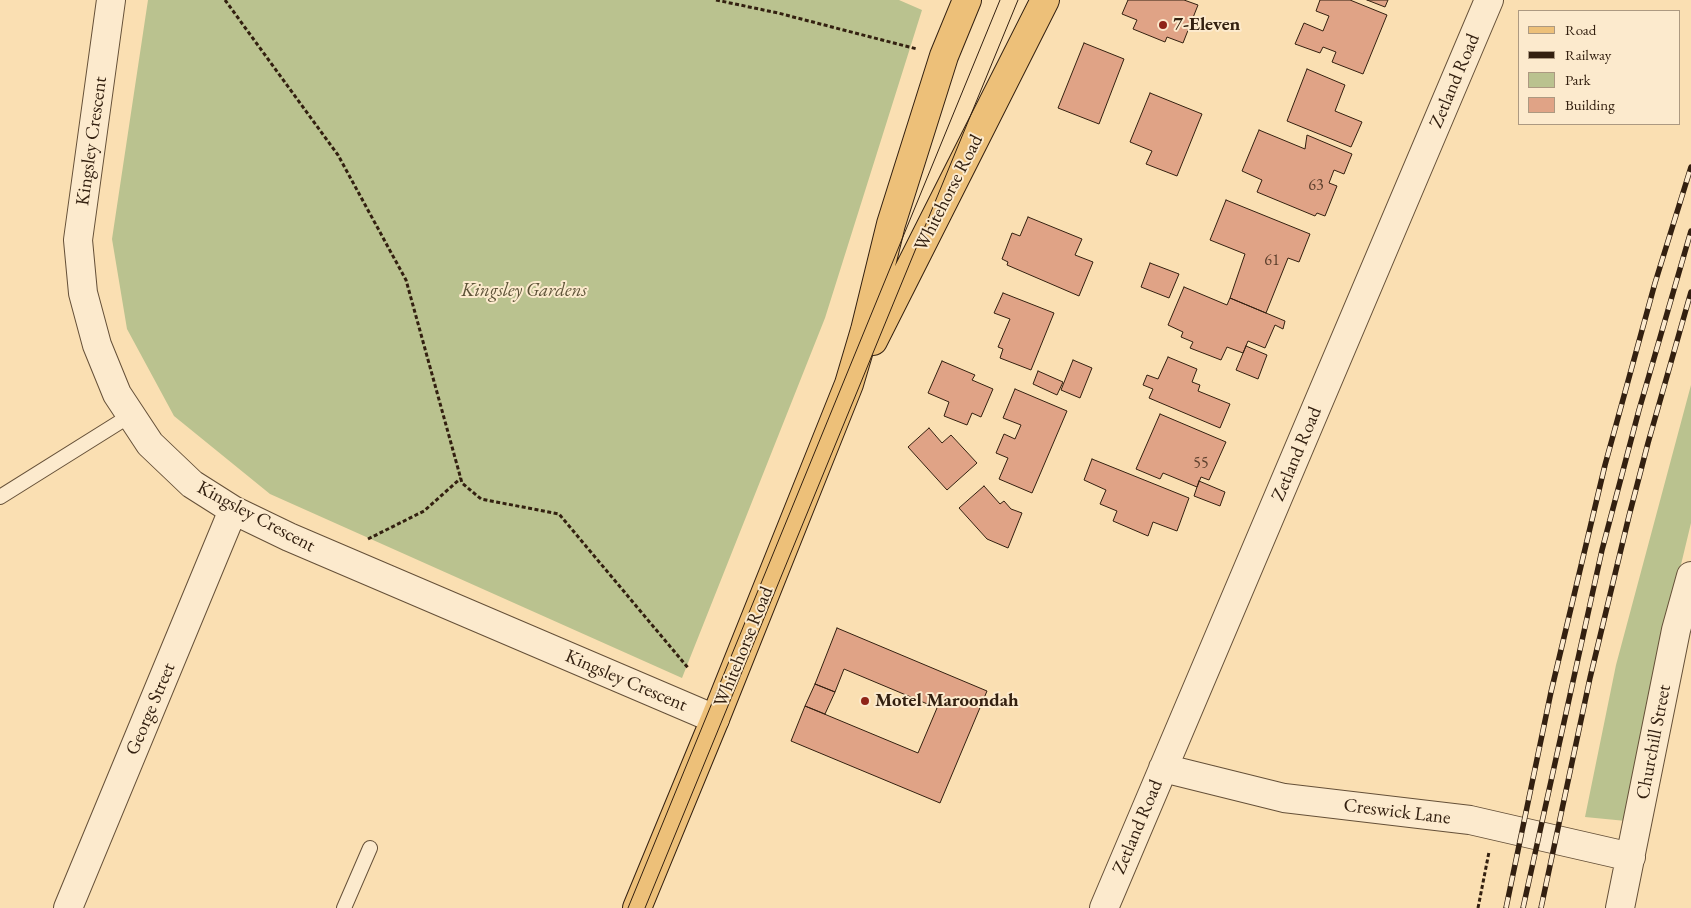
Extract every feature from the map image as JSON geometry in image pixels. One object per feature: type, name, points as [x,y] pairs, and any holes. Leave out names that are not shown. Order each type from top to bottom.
[{"type":"main road","name":"Whitehorse Road","points":[[636,908],[715,719],[849,384],[894,216],[944,56],[967,0]]},
{"type":"main road","name":"Whitehorse Road","points":[[849,384],[890,310],[1045,0]]},
{"type":"street","name":"Kingsley Crescent","points":[[111,0],[78,240],[82,293],[97,345],[117,394],[150,444],[192,484],[233,510],[333,557],[715,719]]},
{"type":"street","name":"Zetland Road","points":[[1104,908],[1490,0]]},
{"type":"street","name":"George Street","points":[[68,908],[233,510]]},
{"type":"street","name":"Churchill Street","points":[[1620,908],[1676,630],[1691,576]]},
{"type":"street","name":"Creswick Lane","points":[[1163,768],[1284,798],[1470,820],[1631,857]]},
{"type":"lane","points":[[0,497],[131,414]]},
{"type":"lane","points":[[344,908],[370,848]]},
{"type":"path","points":[[225,0],[338,155],[406,280],[462,483],[481,499],[560,514],[689,669]]},
{"type":"path","points":[[716,0],[778,13],[902,44]]},
{"type":"path","points":[[333,557],[424,511],[461,478]]},
{"type":"path","points":[[1478,908],[1494,826]]},
{"type":"green space","name":"Kingsley Gardens","points":[[148,0],[899,0],[922,10],[825,318],[682,678],[270,494],[174,416],[127,329],[112,239]]},
{"type":"green space","points":[[1691,385],[1691,523],[1666,627],[1626,821],[1585,817],[1616,665]]},
{"type":"building","name":"7-Eleven","points":[[1128,0],[1184,0],[1198,5],[1183,43],[1167,37],[1165,42],[1133,29],[1137,20],[1122,14]]},
{"type":"building","points":[[1320,0],[1350,0],[1387,15],[1363,74],[1332,62],[1336,52],[1323,47],[1320,53],[1295,44],[1304,23],[1323,31],[1329,16],[1316,11]]},
{"type":"building","points":[[1367,0],[1388,0],[1385,7]]},
{"type":"building","points":[[1084,43],[1124,59],[1099,124],[1058,108]]},
{"type":"building","points":[[1307,69],[1345,85],[1335,111],[1362,122],[1351,147],[1287,121]]},
{"type":"building","points":[[1150,93],[1202,114],[1177,176],[1146,164],[1152,151],[1130,142]]},
{"type":"building","points":[[1259,130],[1305,149],[1307,135],[1352,154],[1344,174],[1334,170],[1329,183],[1337,186],[1325,216],[1317,213],[1315,216],[1257,192],[1262,180],[1242,171]]},
{"type":"building","points":[[1226,200],[1310,234],[1299,262],[1288,258],[1266,313],[1230,298],[1245,254],[1210,240]]},
{"type":"building","points":[[1028,217],[1082,239],[1075,255],[1093,262],[1079,296],[1007,265],[1008,262],[1002,259],[1012,233],[1020,236]]},
{"type":"building","points":[[1150,263],[1179,274],[1169,298],[1141,287]]},
{"type":"building","points":[[1184,287],[1227,305],[1230,298],[1285,321],[1283,329],[1275,325],[1265,348],[1248,341],[1243,353],[1227,347],[1221,360],[1190,348],[1193,342],[1181,337],[1183,332],[1168,325]]},
{"type":"building","points":[[1003,293],[1054,313],[1031,370],[1000,358],[1003,349],[998,347],[1010,319],[994,313]]},
{"type":"building","points":[[1246,346],[1267,355],[1258,379],[1236,370]]},
{"type":"building","points":[[1168,357],[1197,369],[1192,382],[1200,385],[1198,391],[1230,404],[1220,428],[1149,398],[1153,389],[1143,385],[1147,375],[1158,379]]},
{"type":"building","points":[[1073,360],[1092,368],[1080,398],[1061,390]]},
{"type":"building","points":[[942,361],[975,375],[972,380],[993,389],[981,417],[972,413],[967,425],[944,416],[949,402],[928,393]]},
{"type":"building","points":[[1038,371],[1063,382],[1057,395],[1033,384]]},
{"type":"building","points":[[1015,389],[1067,411],[1032,493],[999,479],[1008,458],[996,453],[1004,434],[1015,439],[1021,425],[1003,418]]},
{"type":"building","points":[[1160,414],[1226,442],[1209,480],[1201,477],[1197,487],[1163,473],[1160,479],[1136,469]]},
{"type":"building","points":[[929,428],[942,443],[951,435],[977,463],[947,490],[908,447]]},
{"type":"building","points":[[1092,459],[1189,498],[1177,531],[1153,522],[1148,536],[1113,521],[1117,511],[1100,504],[1106,490],[1084,480]]},
{"type":"building","points":[[1199,481],[1225,492],[1220,506],[1194,496]]},
{"type":"building","points":[[984,486],[1000,504],[1004,501],[1011,509],[1022,513],[1008,548],[987,539],[959,508]]},
{"type":"building","points":[[837,628],[987,691],[940,803],[791,741],[805,706],[918,753],[937,708],[844,669],[835,692],[815,684]]},
{"type":"building","points":[[815,684],[835,692],[825,714],[805,706]]},
{"type":"tram line","points":[[628,908],[1000,0]]},
{"type":"tram line","points":[[645,908],[1018,0]]},
{"type":"railway","points":[[1506,908],[1551,692],[1605,465],[1655,283],[1691,167]]},
{"type":"railway","points":[[1523,908],[1602,550],[1639,410],[1691,231]]},
{"type":"railway","points":[[1541,908],[1590,678],[1629,516],[1691,292]]},
{"type":"place","name":"7-Eleven","points":[[1163,25]]},
{"type":"place","name":"Motel Maroondah","points":[[865,701]]}]
